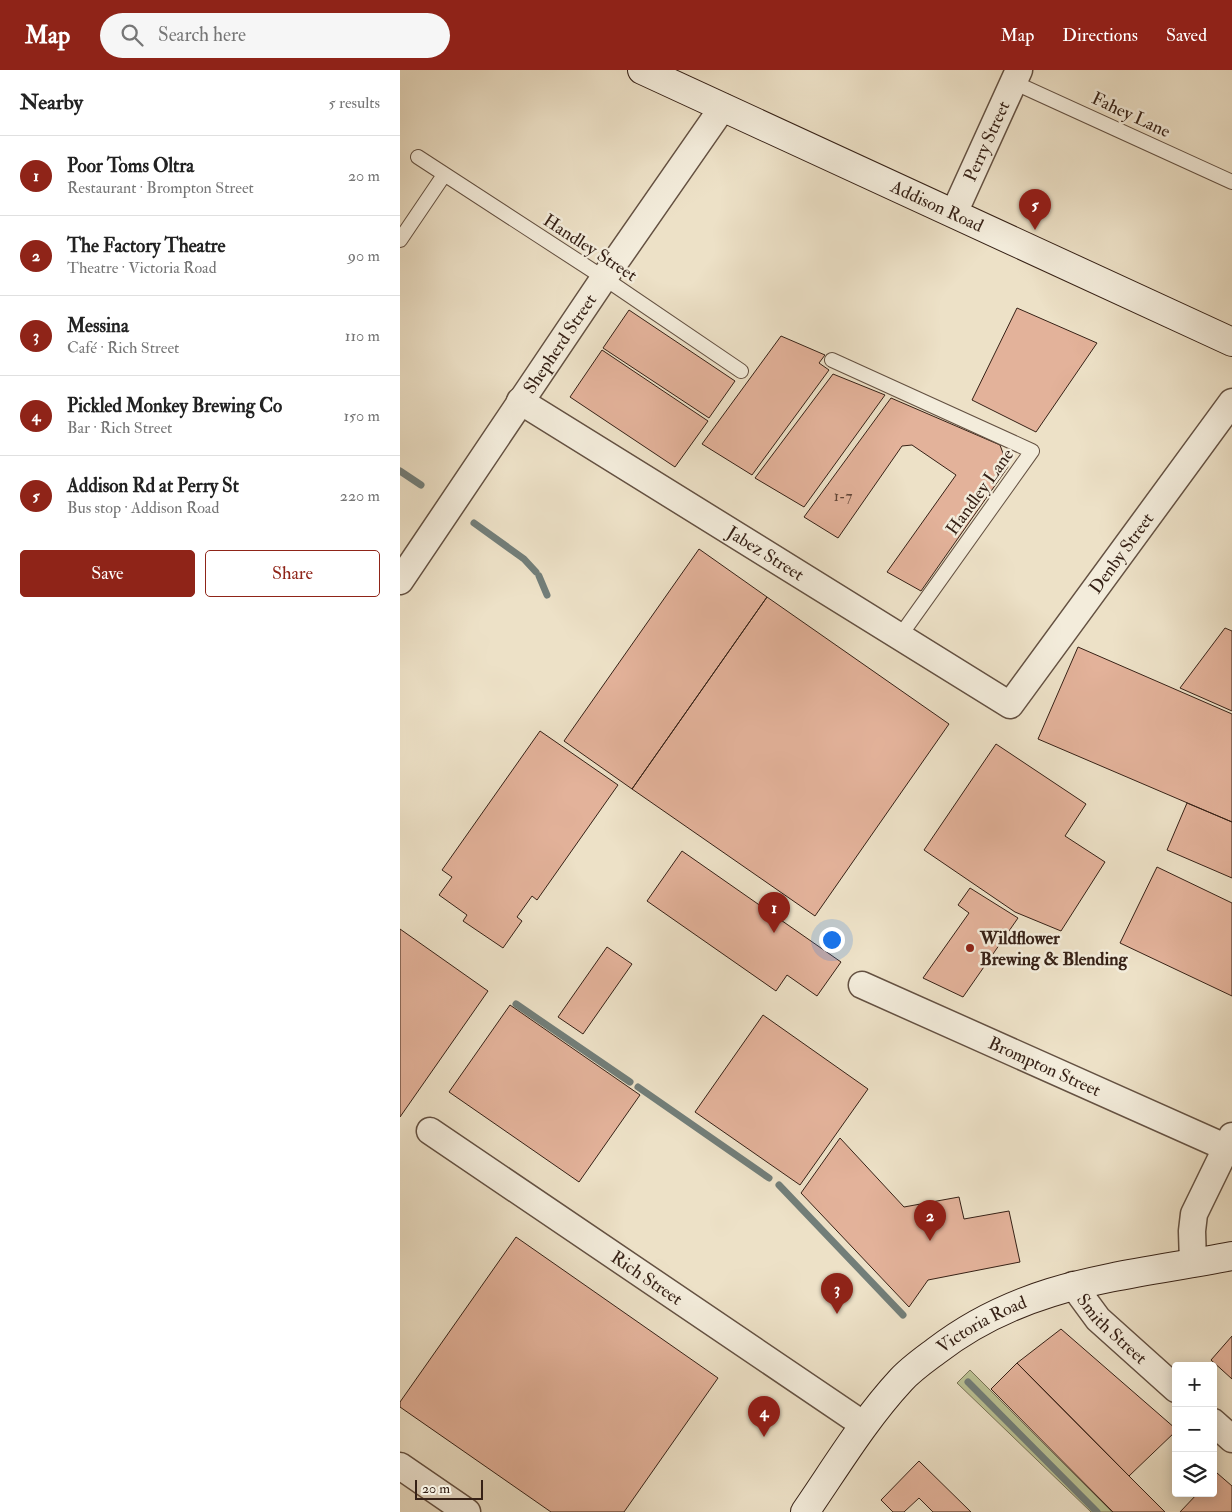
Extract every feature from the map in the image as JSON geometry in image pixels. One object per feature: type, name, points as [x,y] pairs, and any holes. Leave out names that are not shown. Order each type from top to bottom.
[{"type":"main road","name":"Addison Road","points":[[642,70],[1232,342]]},
{"type":"main road","name":"Victoria Road","points":[[805,1512],[864,1425],[903,1379],[950,1340],[979,1322],[1024,1300],[1073,1285],[1232,1256]]},
{"type":"street","name":"Perry Street","points":[[954,214],[1016,76]]},
{"type":"street","name":"Shepherd Street","points":[[400,581],[520,401],[723,107]]},
{"type":"street","name":"Jabez Street","points":[[520,401],[1010,704]]},
{"type":"street","name":"Denby Street","points":[[1010,704],[1232,402]]},
{"type":"street","name":"Brompton Street","points":[[862,984],[1229,1142]]},
{"type":"street","name":"Rich Street","points":[[430,1132],[864,1425]]},
{"type":"street","points":[[1193,1263],[1192,1231],[1194,1214],[1229,1142]]},
{"type":"street","name":"Smith Street","points":[[1073,1285],[1098,1319],[1172,1385]]},
{"type":"street","points":[[1217,1426],[1232,1439]]},
{"type":"street","points":[[400,1466],[467,1512]]},
{"type":"lane","name":"Fahey Lane","points":[[1016,76],[1232,182]]},
{"type":"lane","name":"Handley Street","points":[[418,157],[604,278],[741,371]]},
{"type":"lane","points":[[400,240],[444,175]]},
{"type":"lane","name":"Handley Lane","points":[[832,360],[1032,451],[900,636]]},
{"type":"green space","points":[[970,1370],[1112,1512],[1091,1512],[957,1383]]},
{"type":"building","points":[[1017,308],[1097,343],[1036,432],[972,400]]},
{"type":"building","points":[[629,310],[735,381],[709,418],[603,348]]},
{"type":"building","points":[[781,336],[825,355],[819,363],[829,370],[752,475],[702,444]]},
{"type":"building","points":[[602,350],[708,421],[675,467],[570,397]]},
{"type":"building","points":[[833,374],[885,395],[804,507],[755,478]]},
{"type":"building","points":[[891,398],[1000,445],[1008,467],[921,591],[887,572],[956,475],[912,445],[902,446],[838,538],[804,517]]},
{"type":"building","points":[[699,549],[767,597],[632,789],[564,741]]},
{"type":"building","points":[[767,597],[949,724],[815,916],[632,789]]},
{"type":"building","points":[[1225,628],[1232,631],[1232,711],[1180,688]]},
{"type":"building","points":[[1078,647],[1232,714],[1232,822],[1038,739]]},
{"type":"building","points":[[540,731],[618,785],[537,900],[532,896],[517,917],[522,921],[503,948],[463,921],[467,915],[439,895],[452,877],[442,870]]},
{"type":"building","points":[[996,744],[1086,804],[1065,836],[1105,862],[1061,931],[1015,912],[924,850]]},
{"type":"building","points":[[1187,803],[1232,822],[1232,878],[1167,850]]},
{"type":"building","points":[[682,851],[841,962],[817,996],[787,975],[776,991],[647,901]]},
{"type":"building","points":[[1157,867],[1232,903],[1232,996],[1120,943]]},
{"type":"building","name":"Wildflower Brewing & Blending","points":[[970,888],[1018,918],[963,997],[923,978],[969,913],[958,905]]},
{"type":"building","points":[[400,929],[488,991],[400,1117]]},
{"type":"building","points":[[607,947],[632,964],[583,1034],[558,1017]]},
{"type":"building","points":[[510,1005],[640,1095],[579,1182],[449,1092]]},
{"type":"building","points":[[763,1015],[868,1089],[800,1185],[695,1112]]},
{"type":"building","points":[[840,1138],[904,1207],[959,1197],[964,1219],[1009,1211],[1020,1262],[928,1280],[909,1307],[801,1193]]},
{"type":"building","points":[[516,1237],[718,1378],[624,1512],[551,1512],[400,1407],[400,1402]]},
{"type":"building","points":[[1061,1329],[1172,1426],[1172,1435],[1129,1476],[1017,1363]]},
{"type":"building","points":[[1232,1336],[1232,1379],[1217,1365],[1217,1362],[1211,1360]]},
{"type":"building","points":[[1017,1363],[1165,1512],[1113,1512],[991,1389]]},
{"type":"building","points":[[919,1461],[971,1512],[933,1512],[919,1498],[904,1512],[893,1512],[881,1500]]},
{"type":"building","points":[[1217,1473],[1232,1486],[1232,1512],[1180,1512],[1194,1497],[1217,1497]]},
{"type":"waterway","points":[[400,471],[421,485]]},
{"type":"waterway","points":[[474,523],[524,559],[536,572]]},
{"type":"waterway","points":[[539,576],[547,595]]},
{"type":"waterway","points":[[516,1004],[630,1082]]},
{"type":"waterway","points":[[638,1087],[769,1178]]},
{"type":"waterway","points":[[779,1185],[903,1315]]},
{"type":"waterway","points":[[968,1382],[1097,1512]]},
{"type":"place","name":"Addison Rd at Perry St","points":[[1035,230]]},
{"type":"place","name":"Poor Toms Oltra","points":[[774,933]]},
{"type":"place","name":"Wildflower Brewing & Blending","points":[[970,948]]},
{"type":"place","name":"The Factory Theatre","points":[[930,1241]]},
{"type":"place","name":"Messina","points":[[837,1314]]},
{"type":"place","name":"Pickled Monkey Brewing Co","points":[[764,1437]]}]
